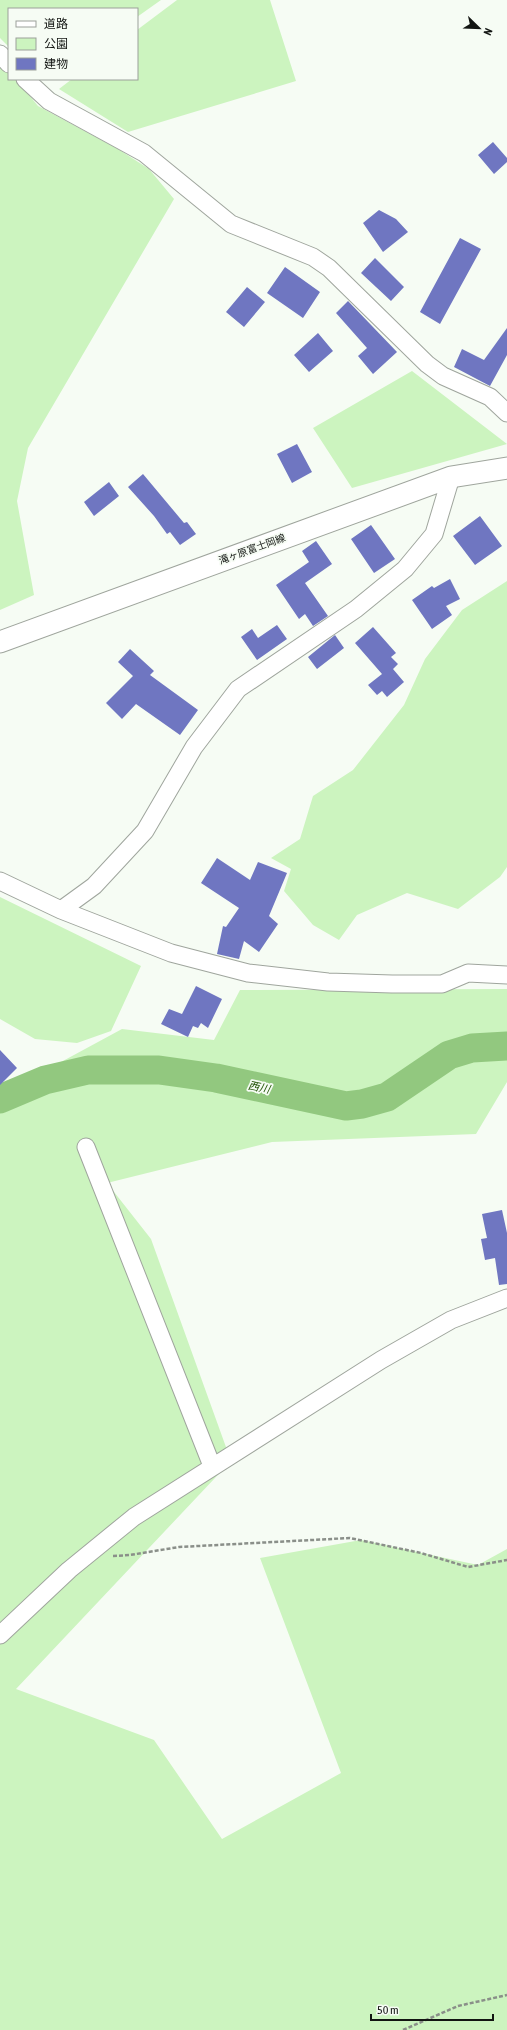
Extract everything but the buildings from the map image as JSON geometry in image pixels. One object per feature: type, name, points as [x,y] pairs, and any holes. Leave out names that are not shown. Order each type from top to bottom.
[{"type":"main road","name":"滝ヶ原富士岡線","points":[[0,642],[451,477],[507,468]]},
{"type":"street","points":[[0,54],[8,63]]},
{"type":"street","points":[[26,80],[49,101],[144,153],[231,224],[313,257],[329,268],[427,364],[443,376],[490,397],[507,414]]},
{"type":"street","points":[[61,910],[94,886],[145,831],[194,747],[238,689],[356,609],[405,569],[434,534],[451,477]]},
{"type":"street","points":[[0,880],[61,910],[172,953],[248,973],[328,982],[392,984],[442,984],[468,973],[507,975]]},
{"type":"street","points":[[86,1147],[212,1466]]},
{"type":"street","points":[[0,1635],[69,1570],[87,1557],[134,1517],[381,1360],[451,1320],[507,1298]]},
{"type":"path","points":[[87,1557],[130,1556],[180,1547],[350,1538],[421,1553],[468,1566],[507,1560]]},
{"type":"path","points":[[403,2030],[458,2006],[507,1995]]},
{"type":"green space","points":[[0,0],[161,0],[138,16],[138,8],[8,8],[8,46],[0,38]]},
{"type":"green space","points":[[177,0],[270,0],[296,81],[128,132],[59,89],[71,80],[138,80],[138,29]]},
{"type":"green space","points":[[0,59],[8,69],[8,80],[17,80],[38,106],[118,149],[149,169],[174,199],[28,448],[17,501],[34,595],[0,610]]},
{"type":"green space","points":[[412,371],[507,444],[352,488],[313,428]]},
{"type":"green space","points":[[507,581],[507,867],[500,877],[458,909],[407,893],[357,915],[339,940],[313,925],[284,891],[291,869],[271,858],[300,839],[313,796],[353,770],[404,705],[425,659],[462,610]]},
{"type":"green space","points":[[0,897],[141,966],[111,1031],[77,1043],[35,1039],[0,1019]]},
{"type":"green space","points":[[507,989],[507,1082],[476,1134],[272,1142],[107,1183],[151,1239],[231,1461],[16,1689],[154,1740],[222,1839],[341,1773],[260,1558],[361,1540],[478,1565],[507,1549],[507,2030],[0,2030],[0,1095],[122,1029],[214,1040],[240,990]]},
{"type":"waterway","name":"西川","points":[[0,1099],[45,1080],[88,1070],[159,1070],[216,1078],[346,1106],[362,1104],[387,1097],[449,1055],[472,1048],[507,1046]]}]
